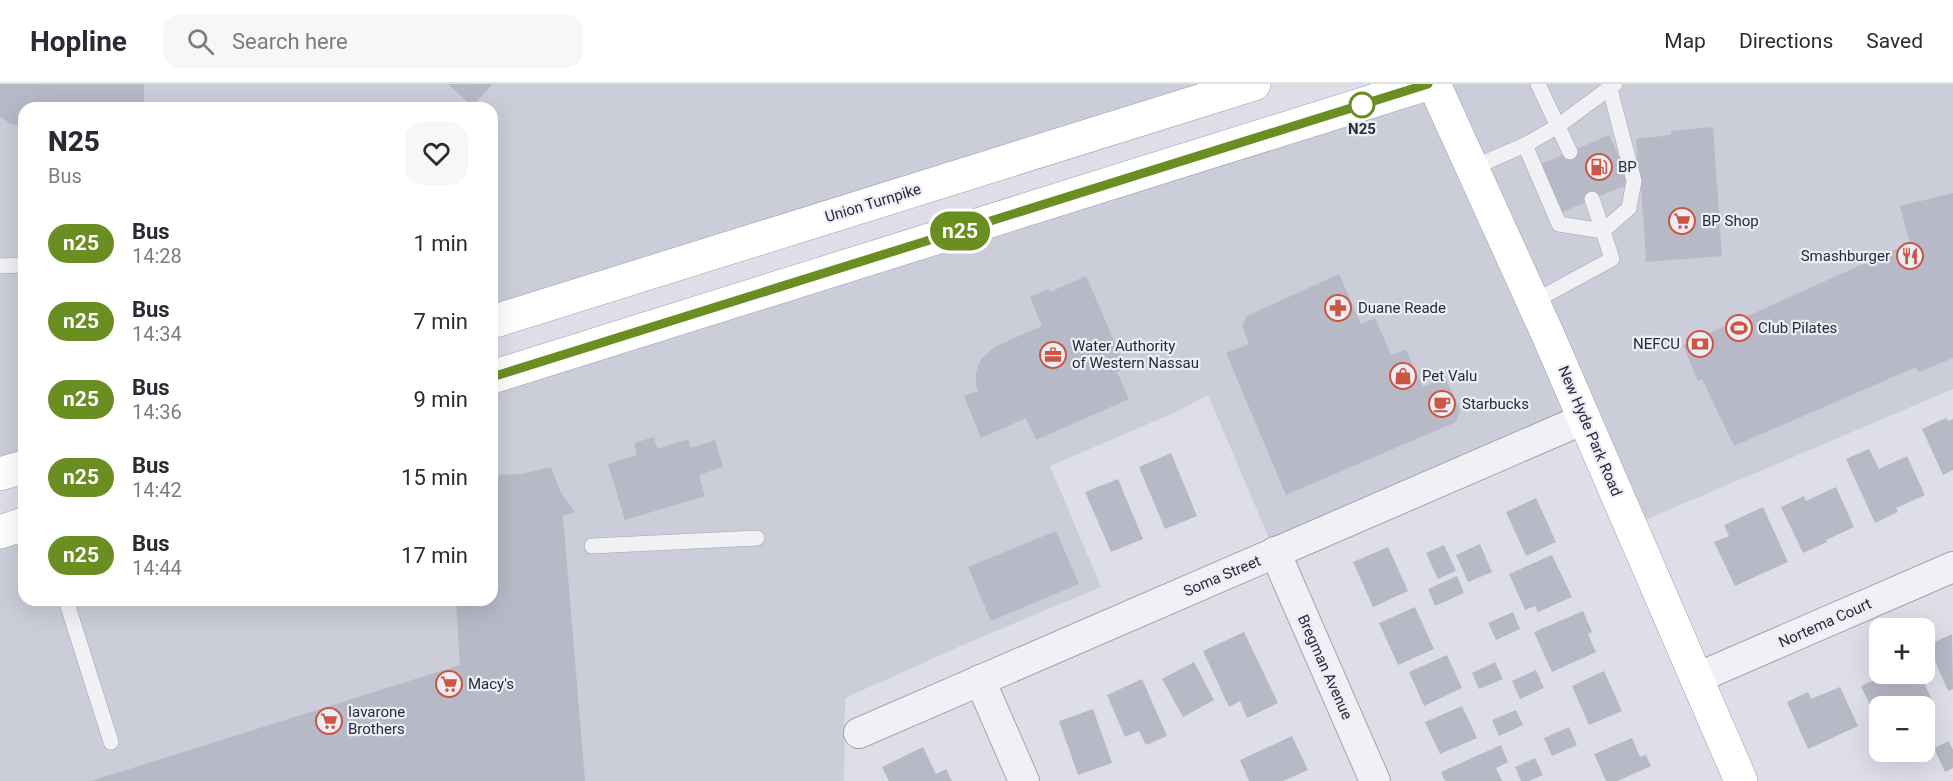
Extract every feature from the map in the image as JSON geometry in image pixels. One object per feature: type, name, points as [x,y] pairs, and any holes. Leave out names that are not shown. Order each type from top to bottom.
[{"type":"main road","name":"Union Turnpike","points":[[498,320],[1185,100],[1254,84]]},
{"type":"main road","points":[[498,375],[1428,84]]},
{"type":"main road","name":"New Hyde Park Road","points":[[1434,84],[1533,302],[1741,781]]},
{"type":"main road","points":[[0,474],[18,469]]},
{"type":"main road","points":[[0,532],[18,526]]},
{"type":"street","name":"Soma Street","points":[[860,733],[1584,419]]},
{"type":"street","name":"Bregman Avenue","points":[[1275,552],[1375,781]]},
{"type":"street","name":"Nortema Court","points":[[1697,678],[1953,567]]},
{"type":"street","points":[[980,680],[1024,781]]},
{"type":"lane","points":[[1538,84],[1570,152]]},
{"type":"lane","points":[[1472,168],[1525,145],[1558,126],[1612,86],[1634,181],[1629,208],[1603,231]]},
{"type":"lane","points":[[1525,145],[1559,224],[1603,231]]},
{"type":"lane","points":[[1533,302],[1612,259],[1592,200]]},
{"type":"lane","points":[[0,266],[18,265]]},
{"type":"lane","points":[[592,546],[757,538]]},
{"type":"lane","points":[[68,606],[111,742]]},
{"type":"shaded area","points":[[0,84],[1255,84],[498,320],[498,102],[18,102],[18,469],[0,474]]},
{"type":"shaded area","points":[[1427,84],[1953,84],[1953,389],[1631,526],[1584,419],[1275,552],[1208,395],[1176,412],[1050,466],[1101,587],[845,698],[844,781],[0,781],[0,532],[18,526],[18,606],[498,606],[498,375]]},
{"type":"building","points":[[0,84],[144,84],[144,102],[18,102],[18,126],[0,117]]},
{"type":"building","points":[[448,84],[493,84],[476,102],[468,102]]},
{"type":"building","name":"BP Shop","points":[[1713,127],[1722,256],[1646,262],[1636,139],[1671,135],[1671,131]]},
{"type":"building","points":[[1609,135],[1631,183],[1560,213],[1539,165]]},
{"type":"building","points":[[1953,193],[1953,358],[1919,372],[1916,367],[1734,446],[1702,379],[1698,381],[1683,345],[1910,243],[1900,206]]},
{"type":"building","points":[[1339,274],[1361,324],[1375,318],[1391,355],[1406,350],[1423,387],[1445,377],[1460,410],[1456,422],[1286,495],[1226,353],[1249,344],[1242,326],[1247,316]]},
{"type":"building","name":"Water Authority of Western Nassau","points":[[1086,276],[1126,368],[1117,372],[1129,399],[1036,440],[1026,418],[981,438],[964,396],[978,391],[976,372],[981,359],[996,346],[1042,326],[1030,297],[1049,289],[1050,292]]},
{"type":"building","points":[[1946,418],[1948,421],[1953,419],[1953,470],[1943,475],[1922,429]]},
{"type":"building","points":[[654,437],[657,449],[688,439],[691,448],[715,440],[723,467],[699,475],[705,496],[625,520],[608,464],[637,455],[634,443]]},
{"type":"building","points":[[1869,449],[1879,469],[1907,456],[1925,495],[1896,508],[1898,512],[1875,523],[1846,459]]},
{"type":"building","points":[[1171,453],[1197,516],[1165,529],[1139,467]]},
{"type":"building","points":[[551,467],[561,493],[575,512],[563,516],[585,781],[91,781],[460,665],[456,606],[498,606],[498,476]]},
{"type":"building","points":[[1118,479],[1143,539],[1111,552],[1085,492]]},
{"type":"building","points":[[1836,487],[1854,527],[1803,553],[1781,507],[1804,496],[1806,501]]},
{"type":"building","points":[[1536,498],[1556,542],[1526,556],[1506,512]]},
{"type":"building","points":[[1763,507],[1788,562],[1735,586],[1714,542],[1729,536],[1724,525]]},
{"type":"building","points":[[1056,531],[1079,584],[991,621],[968,567]]},
{"type":"building","points":[[1480,544],[1492,572],[1468,582],[1456,555]]},
{"type":"building","points":[[1444,545],[1456,571],[1438,579],[1426,553]]},
{"type":"building","points":[[1388,547],[1408,591],[1373,607],[1353,562]]},
{"type":"building","points":[[1552,555],[1572,597],[1538,612],[1535,606],[1525,610],[1509,574]]},
{"type":"building","points":[[1457,576],[1464,593],[1435,606],[1428,589]]},
{"type":"building","points":[[1415,607],[1434,649],[1398,665],[1379,623]]},
{"type":"building","points":[[1583,611],[1592,632],[1588,634],[1596,652],[1552,672],[1534,632]]},
{"type":"building","points":[[1513,612],[1520,629],[1496,640],[1488,623]]},
{"type":"building","points":[[1244,632],[1278,703],[1247,718],[1240,701],[1229,707],[1203,651]]},
{"type":"building","points":[[1952,634],[1953,689],[1948,691],[1935,661],[1935,642]]},
{"type":"building","points":[[1447,655],[1462,688],[1424,706],[1409,672]]},
{"type":"building","points":[[1194,662],[1214,700],[1183,717],[1162,679]]},
{"type":"building","points":[[1495,662],[1503,679],[1479,689],[1472,673]]},
{"type":"building","points":[[1536,670],[1544,688],[1520,699],[1512,681]]},
{"type":"building","points":[[1604,671],[1622,711],[1589,725],[1572,686]]},
{"type":"building","points":[[1142,679],[1167,736],[1146,745],[1139,731],[1125,737],[1107,695]]},
{"type":"building","points":[[1869,682],[1925,684],[1930,696],[1869,696],[1869,703],[1861,686]]},
{"type":"building","points":[[1840,687],[1858,726],[1808,749],[1787,702],[1808,692],[1811,699]]},
{"type":"building","points":[[1462,706],[1477,738],[1440,754],[1425,722]]},
{"type":"building","points":[[1093,709],[1112,763],[1078,775],[1059,721]]},
{"type":"building","points":[[1516,710],[1523,725],[1499,736],[1492,720]]},
{"type":"building","points":[[1569,727],[1577,745],[1552,756],[1544,738]]},
{"type":"building","points":[[1292,736],[1308,770],[1283,781],[1249,781],[1240,760]]},
{"type":"building","points":[[1632,738],[1640,757],[1646,755],[1651,766],[1618,781],[1606,781],[1594,754]]},
{"type":"building","points":[[1949,741],[1953,750],[1953,768],[1945,772],[1935,748]]},
{"type":"building","points":[[1501,745],[1508,762],[1496,768],[1502,781],[1445,781],[1441,772]]},
{"type":"building","points":[[923,747],[936,774],[946,769],[952,781],[889,781],[882,767]]},
{"type":"building","points":[[1535,758],[1543,775],[1529,781],[1521,781],[1515,767]]},
{"type":"bus line","name":"n25","points":[[498,375],[1428,84]]},
{"type":"place","name":"N25","points":[[1362,105]]},
{"type":"place","name":"BP","points":[[1599,167]]},
{"type":"place","name":"BP Shop","points":[[1682,221]]},
{"type":"place","name":"Smashburger","points":[[1910,256]]},
{"type":"place","name":"Duane Reade","points":[[1338,308]]},
{"type":"place","name":"Club Pilates","points":[[1739,328]]},
{"type":"place","name":"NEFCU","points":[[1700,344]]},
{"type":"place","name":"Water Authority of Western Nassau","points":[[1053,355]]},
{"type":"place","name":"Pet Valu","points":[[1403,376]]},
{"type":"place","name":"Starbucks","points":[[1442,404]]},
{"type":"place","name":"Macy's","points":[[449,684]]},
{"type":"place","name":"Iavarone Brothers","points":[[329,721]]}]
